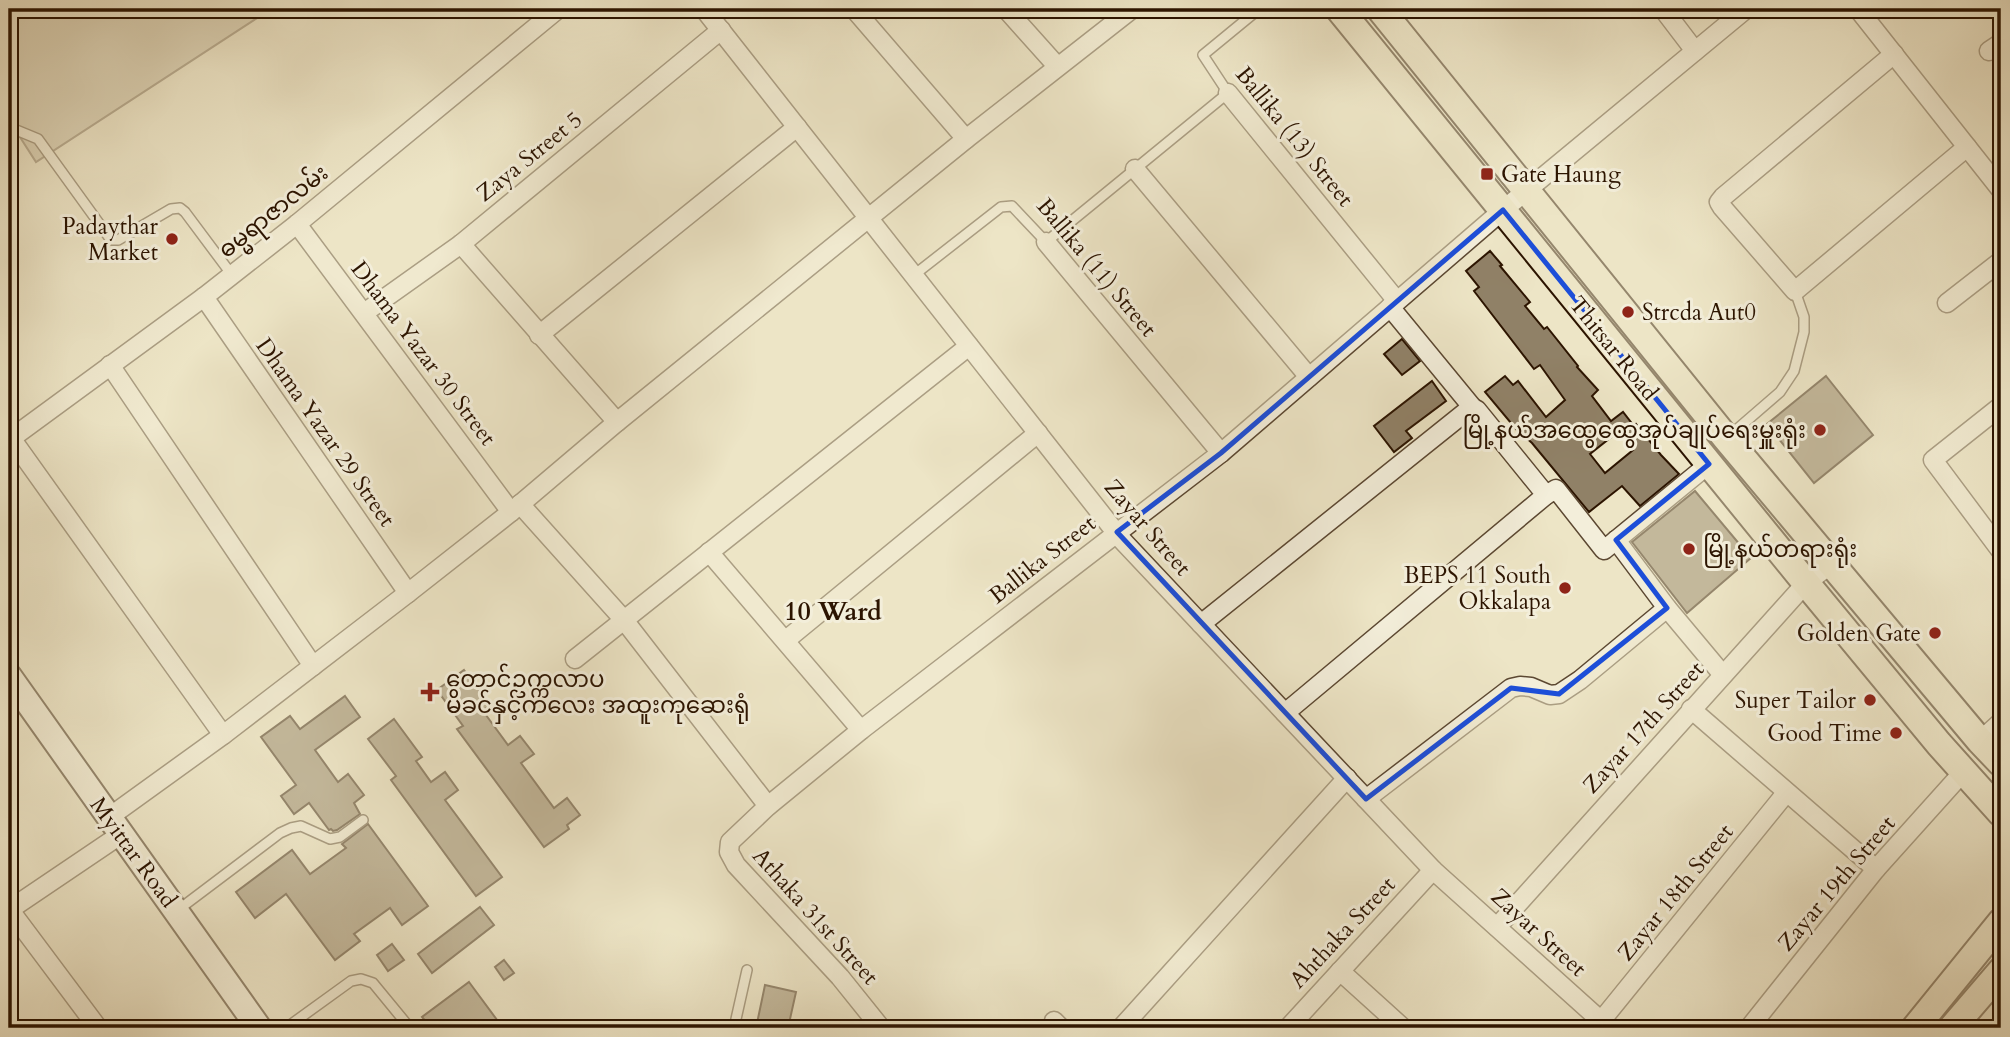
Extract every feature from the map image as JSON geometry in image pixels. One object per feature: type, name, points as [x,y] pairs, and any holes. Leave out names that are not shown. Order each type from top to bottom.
[{"type":"main road","name":"Thitsar Road","points":[[1339,9],[1736,498],[1939,744],[2001,813]]},
{"type":"main road","name":"Thitsar Road","points":[[1380,9],[1726,438],[2001,763]]},
{"type":"main road","points":[[1736,498],[1759,478]]},
{"type":"main road","name":"Myittar Road","points":[[9,676],[258,1028]]},
{"type":"main road","points":[[1915,1028],[2001,922]]},
{"type":"main road","points":[[1952,1028],[2001,971]]},
{"type":"street","name":"ဓမ္မရာဇာလမ်း","points":[[10,439],[204,298],[558,9]]},
{"type":"street","name":"Zayar Street","points":[[704,9],[1121,539],[1433,870],[1605,1025]]},
{"type":"street","points":[[854,9],[966,139]]},
{"type":"street","points":[[1006,9],[1057,66]]},
{"type":"street","points":[[98,1028],[9,909],[223,735],[516,508],[617,422],[966,139],[1132,9]]},
{"type":"street","points":[[1663,9],[1695,51]]},
{"type":"street","name":"Ballika Street","points":[[768,806],[861,730],[1221,453],[1503,210],[1746,9]]},
{"type":"street","points":[[1858,9],[2001,190]]},
{"type":"street","name":"Zaya Street 5","points":[[364,313],[461,244],[720,30]]},
{"type":"street","points":[[1894,54],[1719,202],[1795,291],[1967,147]]},
{"type":"street","name":"Ballika (13) Street","points":[[1228,93],[1473,408],[1546,495]]},
{"type":"street","points":[[539,334],[797,127]]},
{"type":"street","points":[[1135,169],[1309,377]]},
{"type":"street","name":"Dhama Yazar 30 Street","points":[[297,224],[516,508],[624,620],[768,806]]},
{"type":"street","name":"Ballika (11) Street","points":[[1046,242],[1221,453]]},
{"type":"street","points":[[461,244],[617,422]]},
{"type":"street","points":[[1947,303],[2001,261]]},
{"type":"street","name":"Dhama Yazar 29 Street","points":[[204,298],[408,593]]},
{"type":"street","points":[[575,659],[969,346]]},
{"type":"street","points":[[110,366],[313,666]]},
{"type":"street","points":[[2001,406],[1933,460],[2001,551]]},
{"type":"street","points":[[1201,624],[1473,408]]},
{"type":"street","points":[[786,640],[1038,433]]},
{"type":"street","points":[[10,439],[223,735]]},
{"type":"street","points":[[1285,712],[1556,489],[1604,550],[1709,464]]},
{"type":"street","points":[[1616,540],[1667,608],[1723,675]]},
{"type":"street","points":[[709,552],[861,730]]},
{"type":"street","name":"Zayar 17th Street","points":[[1497,927],[1806,583],[1831,564]]},
{"type":"street","points":[[1366,799],[1511,688],[1531,687],[1550,695],[1559,694],[1580,680],[1667,608]]},
{"type":"street","points":[[1691,709],[1876,869]]},
{"type":"street","points":[[1980,741],[2001,722]]},
{"type":"street","name":"Zayar 19th Street","points":[[1749,1028],[1876,869],[1964,771]]},
{"type":"street","points":[[1121,1028],[1347,778]]},
{"type":"street","name":"Zayar 18th Street","points":[[1605,1025],[1786,793]]},
{"type":"street","name":"Athaka 31st Street","points":[[768,806],[730,842],[729,852],[736,865],[840,977],[881,1028]]},
{"type":"street","name":"Ahthaka Street","points":[[1287,1028],[1433,870]]},
{"type":"street","points":[[1340,971],[1403,1028]]},
{"type":"lane","name":"Ballika (13) Street","points":[[1228,93],[1203,55],[1259,9]]},
{"type":"lane","points":[[1046,242],[1228,93]]},
{"type":"lane","points":[[9,127],[38,139],[111,240],[118,240],[172,209],[180,208],[232,275]]},
{"type":"lane","name":"Ballika (11) Street","points":[[914,275],[1001,207],[1012,206],[1046,242]]},
{"type":"lane","points":[[1726,438],[1780,392],[1794,371],[1804,332],[1804,317],[1795,291]]},
{"type":"lane","points":[[176,911],[280,833],[302,826],[330,839],[340,837],[363,821]]},
{"type":"lane","points":[[734,1028],[747,970]]},
{"type":"lane","points":[[286,1028],[351,981],[361,979],[373,983],[410,1028]]},
{"type":"highlighted area","points":[[1503,210],[1709,464],[1616,540],[1667,608],[1559,694],[1511,688],[1366,799],[1117,532],[1221,453]]},
{"type":"shaded area","points":[[9,9],[271,9],[36,162],[9,120]]},
{"type":"building","points":[[1490,251],[1530,302],[1525,306],[1544,329],[1547,327],[1598,390],[1592,396],[1611,421],[1623,412],[1679,474],[1640,506],[1622,486],[1589,512],[1532,443],[1521,435],[1485,392],[1505,376],[1513,385],[1518,381],[1546,417],[1565,400],[1540,365],[1534,369],[1474,291],[1479,287],[1466,271]],"holes":[[[1619,431],[1633,450],[1605,473],[1590,454]]]},
{"type":"building","points":[[1402,339],[1420,361],[1402,375],[1384,354]]},
{"type":"building","name":"မြို့နယ်အထွေထွေအုပ်ချုပ်ရေးမှူးရုံး","points":[[1826,376],[1873,435],[1814,483],[1767,424]]},
{"type":"building","points":[[1432,381],[1446,401],[1406,431],[1412,438],[1394,452],[1374,426]]},
{"type":"building","name":"မြို့နယ်တရားရုံး","points":[[1695,491],[1751,558],[1687,613],[1632,542]]},
{"type":"building","points":[[464,670],[490,705],[483,711],[508,745],[520,736],[534,754],[521,763],[554,808],[567,798],[580,815],[567,825],[569,829],[544,847],[457,729],[463,726],[437,690]]},
{"type":"building","points":[[345,696],[360,717],[315,750],[338,782],[348,774],[364,795],[354,803],[360,814],[333,831],[329,830],[309,803],[294,814],[281,796],[296,785],[261,737],[290,716],[300,729]]},
{"type":"building","points":[[394,719],[422,757],[416,761],[431,782],[445,772],[458,790],[445,800],[502,877],[476,896],[391,780],[396,776],[368,739]]},
{"type":"building","points":[[368,824],[428,906],[402,925],[390,908],[354,934],[360,941],[335,960],[286,894],[255,918],[236,892],[292,850],[310,874],[346,848],[342,844]]},
{"type":"building","points":[[480,907],[494,925],[432,973],[418,954]]},
{"type":"building","points":[[392,944],[404,960],[388,971],[377,955]]},
{"type":"building","points":[[504,960],[514,973],[504,980],[495,967]]},
{"type":"building","points":[[469,982],[503,1028],[431,1028],[422,1017]]},
{"type":"building","points":[[765,985],[796,992],[788,1028],[756,1028]]},
{"type":"place","name":"Gate Haung","points":[[1487,174]]},
{"type":"place","name":"Padaythar Market","points":[[172,239]]},
{"type":"place","name":"Strcda Aut0","points":[[1628,312]]},
{"type":"place","name":"မြို့နယ်အထွေထွေအုပ်ချုပ်ရေးမှူးရုံး","points":[[1820,430]]},
{"type":"place","name":"မြို့နယ်တရားရုံး","points":[[1689,549]]},
{"type":"place","name":"BEPS 11 South Okkalapa","points":[[1565,588]]},
{"type":"place","name":"Golden Gate","points":[[1935,633]]},
{"type":"place","name":"တောင်ဥက္ကလာပ မိခင်နှင့်ကလေး အထူးကုဆေးရုံ","points":[[430,692]]},
{"type":"place","name":"Super Tailor","points":[[1870,700]]},
{"type":"place","name":"Good Time","points":[[1896,733]]},
{"type":"district","name":"10 Ward","points":[[833,611]]}]
